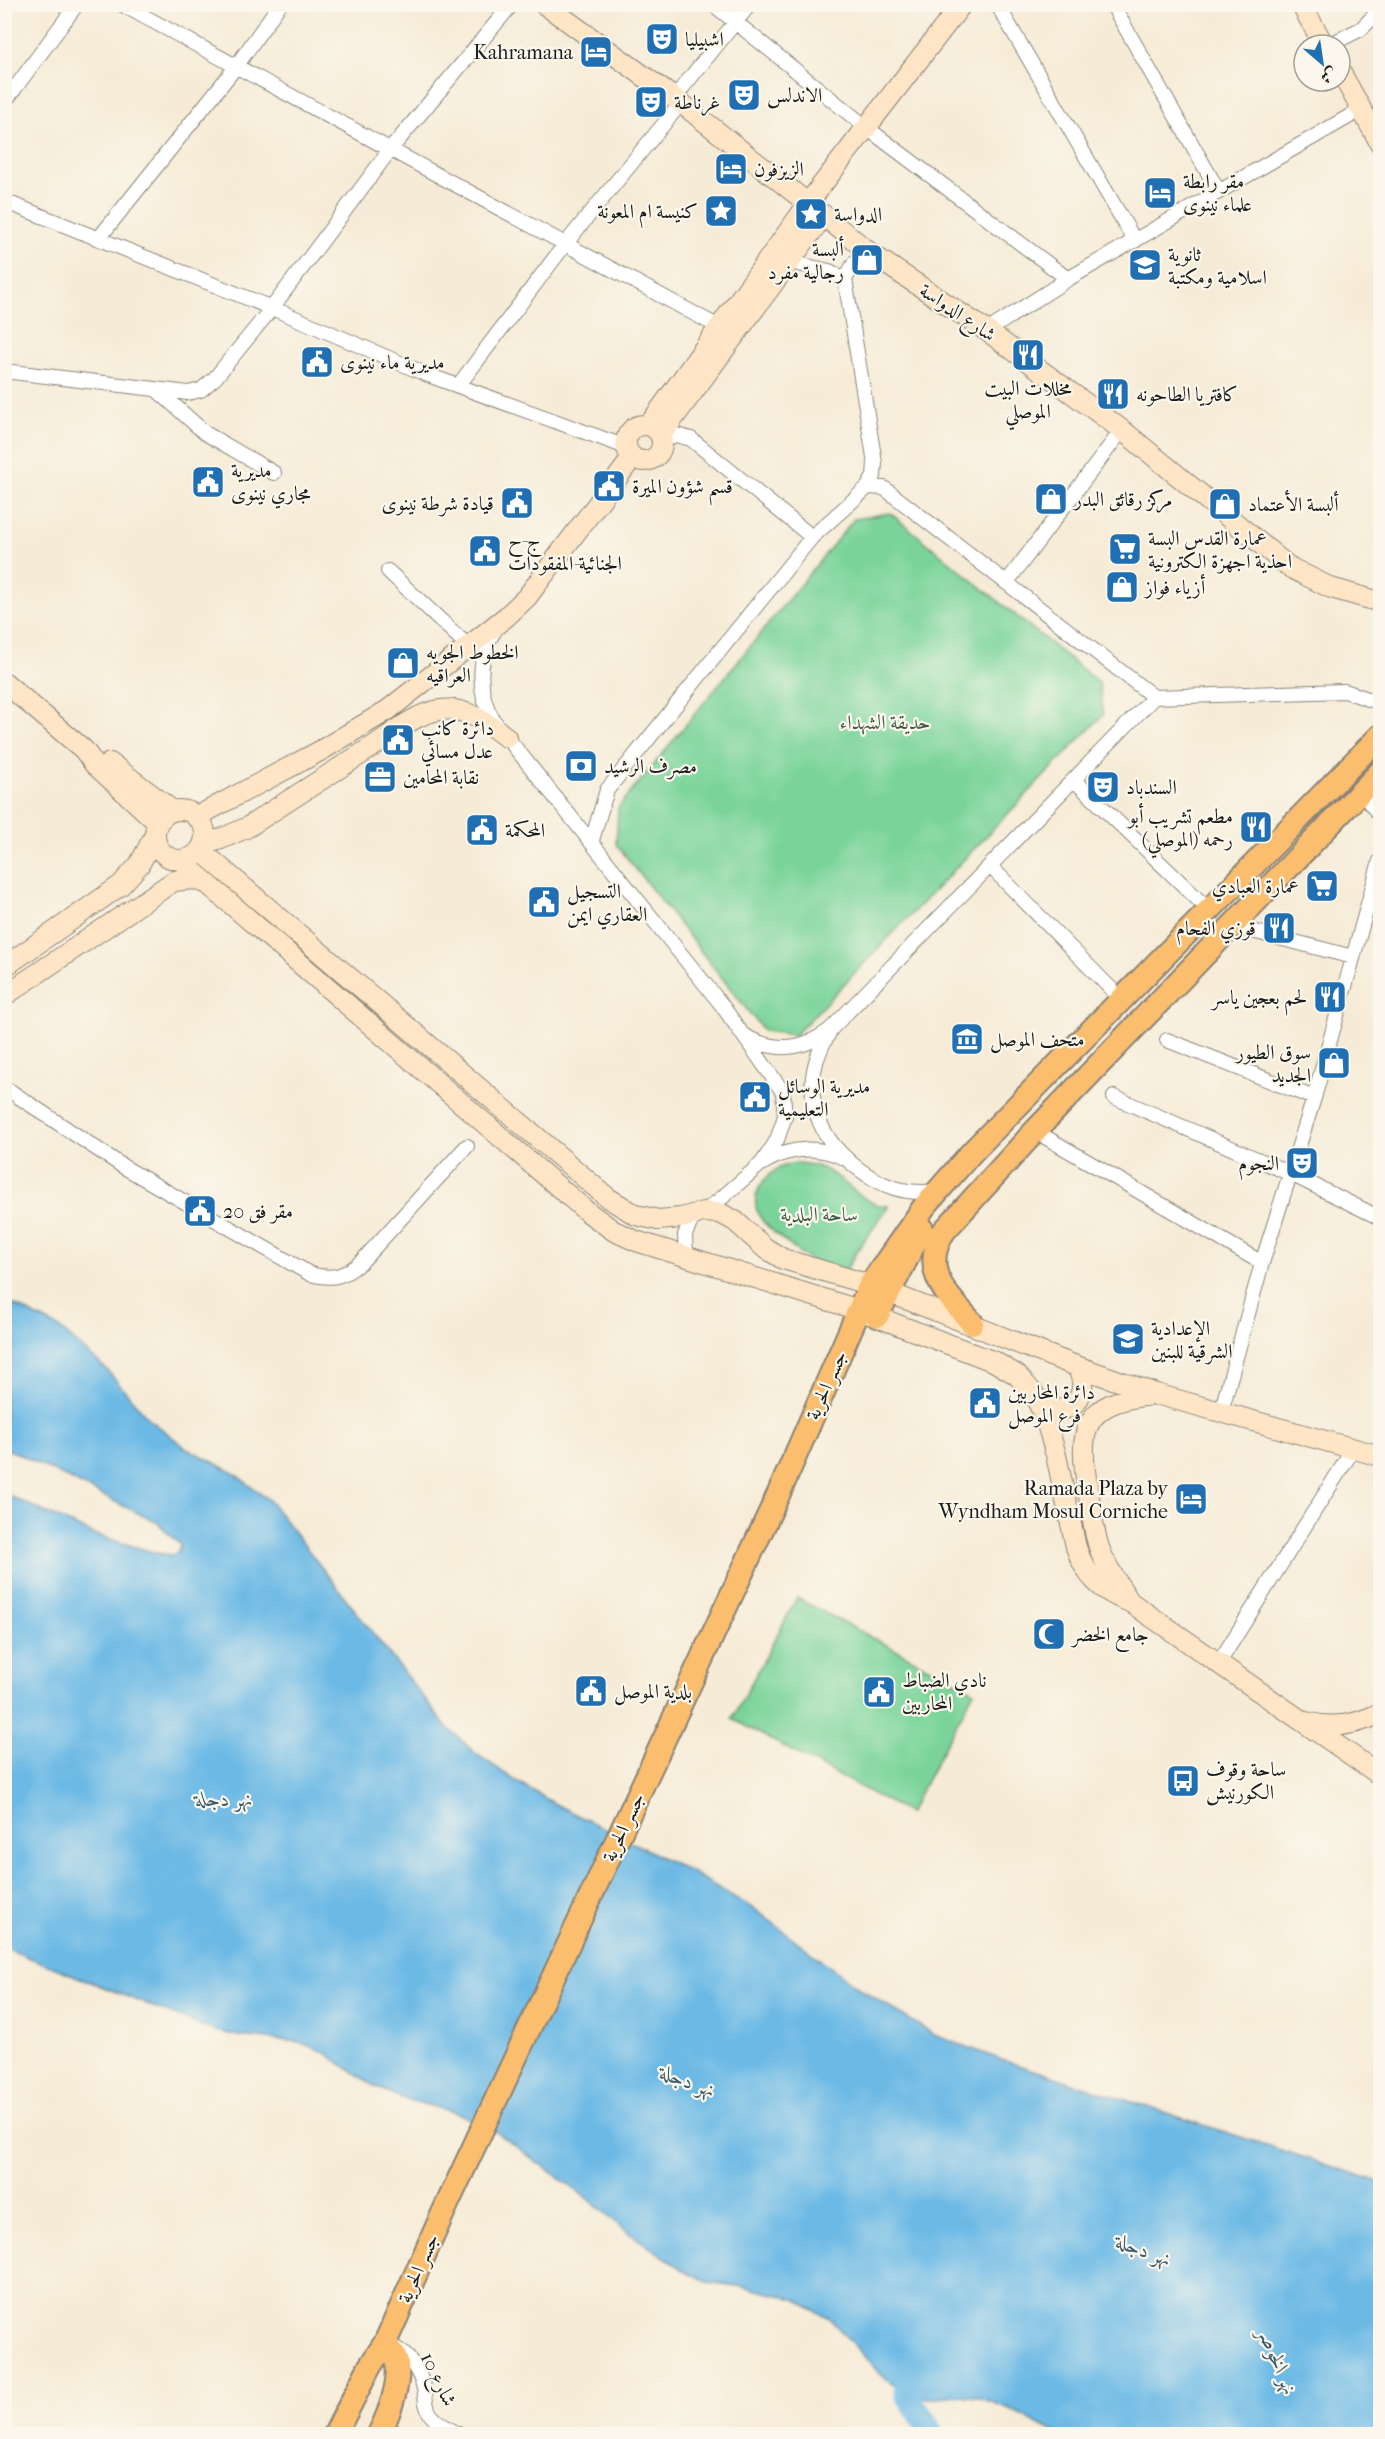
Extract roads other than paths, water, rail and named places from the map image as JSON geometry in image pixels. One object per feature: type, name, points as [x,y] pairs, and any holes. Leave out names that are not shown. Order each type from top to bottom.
[{"type":"main road","name":"شارع الدواسة","points":[[544,4],[677,101],[873,255],[987,331],[1122,430],[1289,567],[1331,588],[1380,602]]},
{"type":"main road","points":[[1301,4],[1319,33]]},
{"type":"main road","points":[[658,434],[790,262],[817,209],[867,128],[957,6]]},
{"type":"main road","points":[[1352,92],[1380,144]]},
{"type":"main road","points":[[629,452],[643,461],[653,459],[661,451],[658,434],[719,327],[817,209]]},
{"type":"main road","points":[[196,817],[320,752],[388,710],[467,645],[507,616],[527,597],[629,452],[627,435],[631,429],[643,424],[658,434]]},
{"type":"main road","points":[[4,682],[84,750],[100,756],[162,823]]},
{"type":"main road","points":[[162,823],[156,842],[162,853],[180,860],[191,857],[201,847],[248,827],[430,712],[451,709],[461,711],[488,724],[506,738]]},
{"type":"main road","points":[[931,1199],[972,1152],[1380,736]]},
{"type":"main road","points":[[972,1323],[940,1285],[934,1267],[936,1248],[944,1231],[1035,1131],[1380,772]]},
{"type":"main road","points":[[4,967],[58,932],[128,879],[139,866],[162,823],[185,811],[196,817],[205,832],[201,847]]},
{"type":"main road","points":[[201,847],[616,1205],[636,1215],[658,1220],[681,1218],[711,1211],[728,1216],[765,1248],[783,1258],[880,1289],[972,1323],[1076,1366],[1156,1394],[1380,1456]]},
{"type":"main road","points":[[180,860],[594,1218],[636,1241],[868,1313],[1007,1368],[1027,1384],[1041,1405],[1053,1442],[1080,1560],[1091,1577],[1105,1591],[1130,1602],[1380,1775]]},
{"type":"main road","points":[[4,996],[174,881],[195,879],[210,885]]},
{"type":"main road","points":[[58,932],[71,950]]},
{"type":"main road","name":"جسر الحرية","points":[[335,2434],[370,2366],[385,2343],[443,2212],[779,1493],[880,1289],[923,1226],[931,1199]]},
{"type":"main road","points":[[1041,1405],[1057,1410],[1073,1405],[1082,1390],[1083,1382],[1076,1366]]},
{"type":"main road","points":[[1130,1602],[1106,1563],[1096,1536],[1082,1458],[1082,1445],[1091,1422],[1108,1405],[1119,1400],[1156,1394]]},
{"type":"main road","points":[[1298,1719],[1334,1726],[1353,1724],[1380,1713]]},
{"type":"main road","points":[[379,2434],[390,2410],[396,2383],[395,2356],[385,2343]]},
{"type":"street","points":[[4,103],[77,4]]},
{"type":"street","points":[[121,4],[235,68],[566,243],[719,327]]},
{"type":"street","points":[[99,238],[235,68],[280,4]]},
{"type":"street","points":[[4,371],[188,393],[201,390],[215,378],[272,308],[390,150],[512,4]]},
{"type":"street","points":[[713,4],[867,128],[1068,279]]},
{"type":"street","points":[[458,386],[750,4]]},
{"type":"street","points":[[997,4],[1135,241]]},
{"type":"street","points":[[1112,4],[1219,192]]},
{"type":"street","points":[[1352,33],[1361,29],[1380,10]]},
{"type":"street","points":[[987,331],[1068,279],[1362,109]]},
{"type":"street","points":[[4,201],[272,308],[458,386],[629,452]]},
{"type":"street","points":[[592,840],[607,789],[812,537],[868,487],[874,476],[875,463],[845,279],[855,262],[873,255]]},
{"type":"street","points":[[790,262],[829,271],[845,279]]},
{"type":"street","points":[[156,389],[206,433],[274,473]]},
{"type":"street","points":[[1007,582],[1122,430]]},
{"type":"street","points":[[658,434],[691,439],[812,537]]},
{"type":"street","points":[[868,487],[884,488],[1154,697],[1345,691],[1371,700]]},
{"type":"street","points":[[388,571],[467,645]]},
{"type":"street","points":[[507,616],[489,640],[481,679],[485,705],[506,738],[592,840],[744,1035],[779,1084],[785,1100],[784,1125],[762,1163]]},
{"type":"street","points":[[744,1035],[769,1046],[796,1047],[815,1040],[831,1029],[1154,697]]},
{"type":"street","points":[[1074,780],[1210,911]]},
{"type":"street","points":[[1361,792],[1380,815]]},
{"type":"street","points":[[1221,1412],[1262,1263],[1314,1098],[1380,865]]},
{"type":"street","points":[[990,866],[1121,999]]},
{"type":"street","points":[[1233,926],[1353,957]]},
{"type":"street","points":[[831,1029],[815,1061],[812,1079],[816,1115],[824,1132],[834,1147],[868,1176],[894,1189],[923,1193],[931,1199]]},
{"type":"street","points":[[1167,1040],[1314,1098]]},
{"type":"street","points":[[4,1087],[124,1167],[310,1274],[327,1278],[349,1272],[362,1261],[467,1146]]},
{"type":"street","points":[[1114,1096],[1289,1173],[1380,1218]]},
{"type":"street","points":[[1035,1131],[1262,1263]]},
{"type":"street","points":[[686,1256],[685,1235],[691,1221],[762,1163],[789,1151],[804,1149],[826,1152],[847,1160]]},
{"type":"street","points":[[1218,1664],[1354,1448]]},
{"type":"street","name":"شارع 10","points":[[385,2343],[401,2350],[409,2358],[421,2378],[429,2413],[458,2434]]},
{"type":"water","name":"نهر دجلة","points":[[4,1300],[58,1327],[107,1370],[148,1418],[185,1447],[232,1472],[269,1500],[443,1723],[475,1753],[516,1781],[555,1804],[691,1872],[756,1910],[854,1985],[934,2035],[1002,2060],[1380,2182],[1380,2434],[1058,2434],[1008,2408],[977,2397],[959,2395],[928,2398],[907,2394],[879,2373],[830,2319],[795,2299],[745,2287],[708,2282],[684,2270],[629,2233],[596,2205],[496,2132],[460,2114],[399,2097],[374,2086],[322,2051],[299,2042],[239,2036],[212,2030],[5,1948],[5,1494],[93,1534],[156,1553],[173,1555],[178,1551],[180,1545],[158,1523],[5,1449]]},
{"type":"waterway","points":[[905,2361],[907,2394],[933,2434]]},
{"type":"place","name":"اشبيليا","points":[[662,39]]},
{"type":"place","name":"Kahramana","points":[[596,52]]},
{"type":"place","name":"الاندلس","points":[[744,95]]},
{"type":"place","name":"غرناطة","points":[[651,102]]},
{"type":"place","name":"الزيزفون","points":[[731,169]]},
{"type":"place","name":"مقر رابطة علماء نينوى","points":[[1160,193]]},
{"type":"place","name":"كنيسة ام المعونة","points":[[721,211]]},
{"type":"place","name":"الدواسة","points":[[811,214]]},
{"type":"place","name":"ألبسة رجالية مفرد","points":[[867,260]]},
{"type":"place","name":"ثانوية اسلامية ومكتبة","points":[[1145,265]]},
{"type":"place","name":"مخللات البيت الموصلي","points":[[1028,355]]},
{"type":"place","name":"مديرية ماء نينوى","points":[[317,362]]},
{"type":"place","name":"كافتريا الطاحونه","points":[[1113,394]]},
{"type":"place","name":"مديرية مجاري نينوى","points":[[208,482]]},
{"type":"place","name":"قسم شؤون الميرة","points":[[609,486]]},
{"type":"place","name":"مركز رقائق البدر","points":[[1051,499]]},
{"type":"place","name":"قيادة شرطة نينوى","points":[[517,503]]},
{"type":"place","name":"ألبسة الأعتماد","points":[[1225,504]]},
{"type":"place","name":"عمارة القدس البسة احذية اجهزة الكترونية","points":[[1125,549]]},
{"type":"place","name":"ج-ح الجنائية-المفقودات","points":[[485,551]]},
{"type":"place","name":"أزياء فواز","points":[[1122,587]]},
{"type":"place","name":"الخطوط الجويه العراقيه","points":[[403,663]]},
{"type":"place","name":"دائرة كانب عدل مسائي","points":[[398,740]]},
{"type":"place","name":"مصرف الرشيد","points":[[581,766]]},
{"type":"place","name":"نقابة المحامين","points":[[380,777]]},
{"type":"place","name":"السندباد","points":[[1103,787]]},
{"type":"place","name":"مطعم تشريب أبو رحمه (الموصلي)","points":[[1256,827]]},
{"type":"place","name":"المحكمة","points":[[482,830]]},
{"type":"place","name":"عمارة العبادي","points":[[1322,886]]},
{"type":"place","name":"التسجيل العقاري ايمن","points":[[544,902]]},
{"type":"place","name":"قوزي الفحام","points":[[1279,928]]},
{"type":"place","name":"لحم بعجين ياسر","points":[[1330,997]]},
{"type":"place","name":"متحف الموصل","points":[[967,1039]]},
{"type":"place","name":"سوق الطيور الجديد","points":[[1334,1063]]},
{"type":"place","name":"مديرية الوسائل التعليمية","points":[[755,1097]]},
{"type":"place","name":"النجوم","points":[[1302,1163]]},
{"type":"place","name":"مقر فق 20","points":[[200,1211]]},
{"type":"place","name":"الإعدادية الشرقية للبنين","points":[[1128,1339]]},
{"type":"place","name":"دائرة المحاربين فرع الموصل","points":[[985,1403]]},
{"type":"place","name":"Ramada Plaza by Wyndham Mosul Corniche","points":[[1191,1499]]},
{"type":"place","name":"جامع الخضر","points":[[1049,1634]]},
{"type":"place","name":"بلدية الموصل","points":[[591,1691]]},
{"type":"place","name":"نادي الضباط المحاربين","points":[[879,1692]]},
{"type":"place","name":"ساحة وقوف الكورنيش","points":[[1183,1781]]},
{"type":"park label","name":"حديقة الشهداء","points":[[885,722]]},
{"type":"park label","name":"ساحة البلدية","points":[[819,1214]]},
{"type":"water label","name":"نهر الخوصر","points":[[1278,2361]]}]
